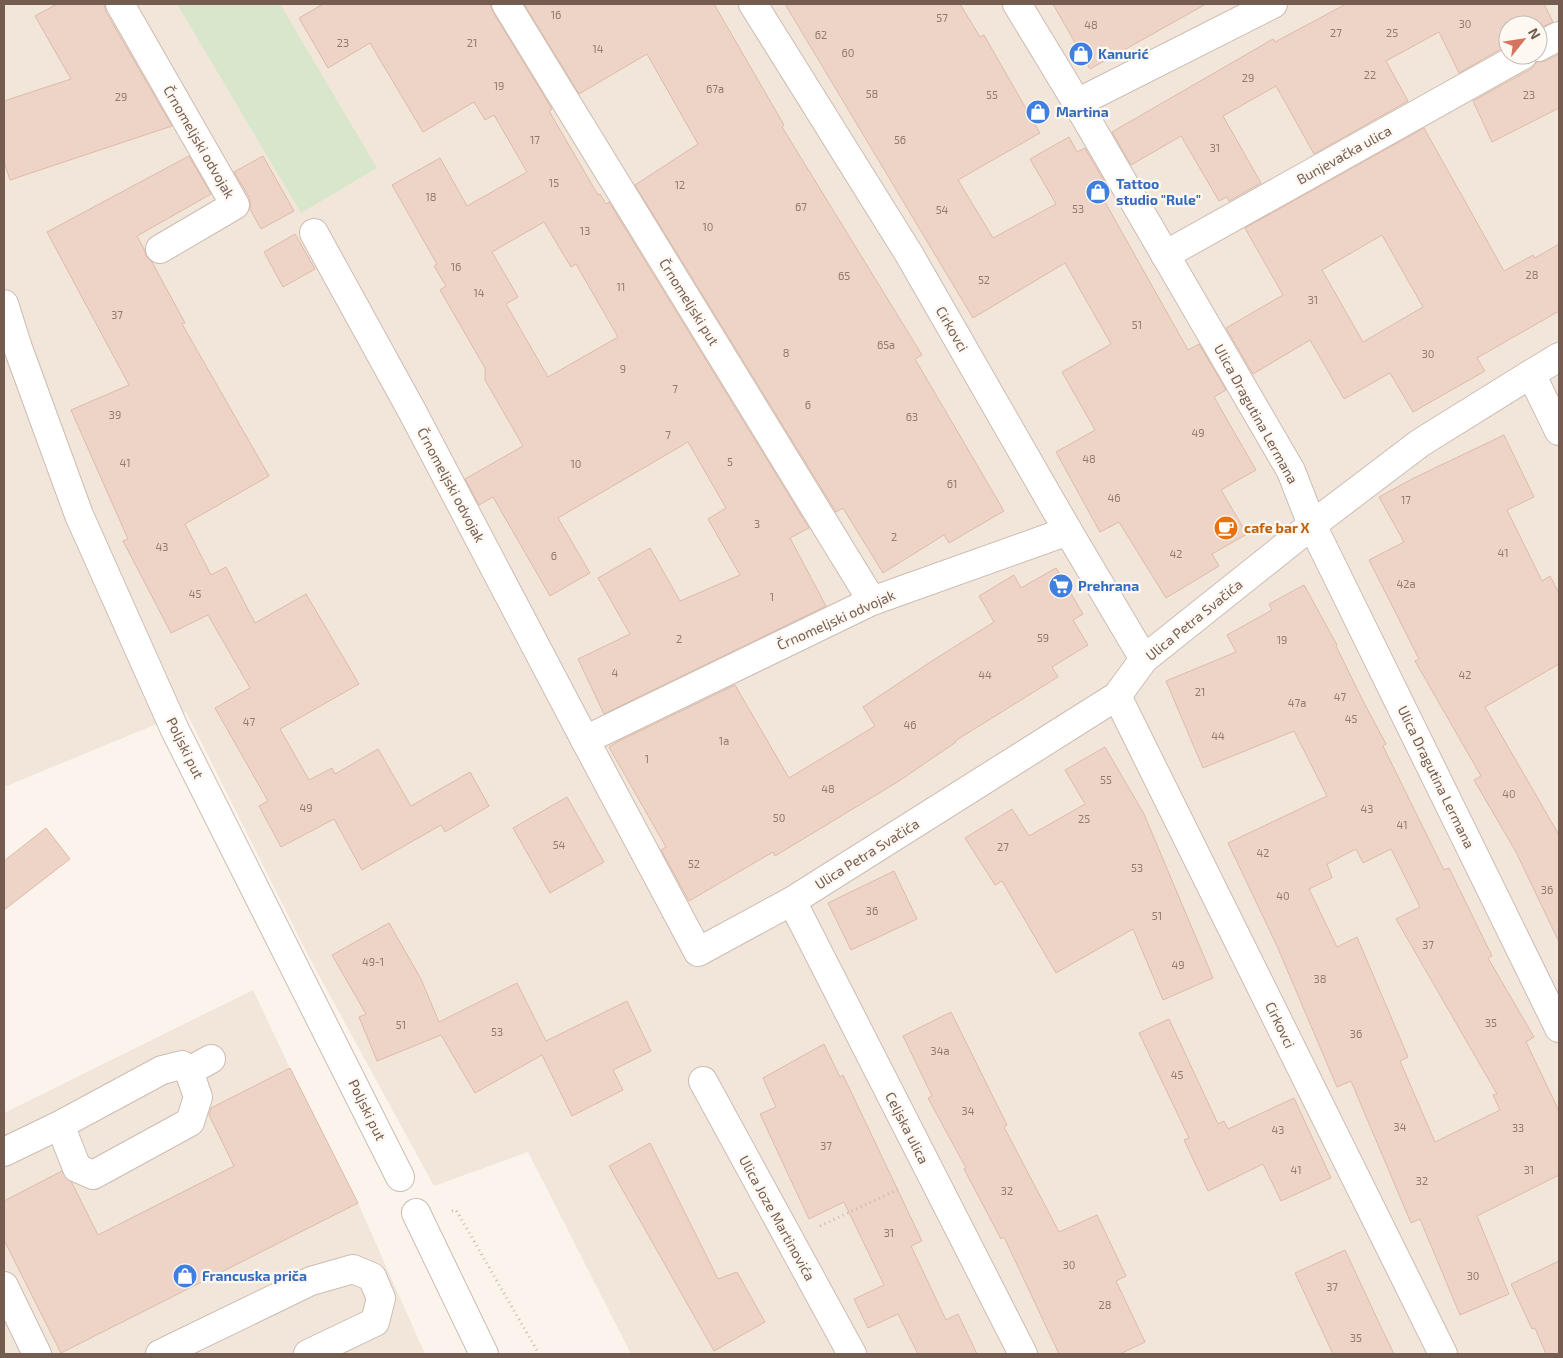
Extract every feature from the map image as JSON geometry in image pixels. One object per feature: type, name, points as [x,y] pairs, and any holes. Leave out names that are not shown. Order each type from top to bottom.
[{"type":"street","name":"Črnomeljski odvojak","points":[[120,4],[235,205],[160,249]]},
{"type":"street","name":"Črnomeljski put","points":[[506,4],[872,601]]},
{"type":"street","name":"Cirkovci","points":[[752,4],[909,254],[1144,660]]},
{"type":"street","name":"Ulica Dragutina Lermana","points":[[1017,4],[1077,103],[1291,471],[1312,524],[1559,1028]]},
{"type":"street","points":[[1077,103],[1273,4]]},
{"type":"street","name":"Bunjevačka ulica","points":[[1165,254],[1505,65]]},
{"type":"street","name":"Črnomeljski odvojak","points":[[314,233],[412,411],[698,952]]},
{"type":"street","name":"Poljski put","points":[[4,304],[11,350],[79,515],[175,730],[400,1177]]},
{"type":"street","name":"Ulica Petra Svačića","points":[[698,952],[792,901],[1117,696],[1144,660],[1312,524],[1420,443],[1559,358]]},
{"type":"street","points":[[1531,374],[1559,431]]},
{"type":"street","name":"Črnomeljski odvojak","points":[[585,740],[872,601],[1068,530]]},
{"type":"street","name":"Cirkovci","points":[[1117,696],[1443,1354]]},
{"type":"street","name":"Celjska ulica","points":[[792,901],[1023,1354]]},
{"type":"street","points":[[4,1152],[60,1125],[162,1070],[182,1065],[200,1065],[198,1097],[190,1122],[93,1175],[77,1168],[60,1125]]},
{"type":"street","name":"Ulica Joze Martinovića","points":[[703,1082],[852,1354]]},
{"type":"street","points":[[416,1215],[484,1354]]},
{"type":"street","points":[[160,1354],[311,1281],[353,1269],[372,1277],[381,1298],[375,1322],[308,1354]]},
{"type":"street","points":[[4,1286],[37,1354]]},
{"type":"path","points":[[790,1240],[930,1174]]},
{"type":"path","points":[[416,1215],[456,1210],[539,1354]]},
{"type":"shaded area","points":[[4,4],[1559,4],[1559,1354],[631,1354],[528,1152],[434,1186],[311,961],[186,712],[4,787]]},
{"type":"shaded area","points":[[253,990],[358,1203],[425,1354],[4,1354],[4,1113]]},
{"type":"green space","points":[[177,4],[280,4],[377,168],[301,213]]},
{"type":"building","points":[[57,4],[104,4],[106,12],[172,126],[10,180],[4,162],[4,101],[71,79],[35,16]]},
{"type":"building","points":[[323,4],[490,4],[552,109],[549,111],[598,195],[600,194],[606,204],[609,202],[809,528],[790,538],[826,606],[604,714],[578,659],[630,634],[598,578],[650,548],[680,601],[740,575],[708,519],[726,508],[688,442],[558,518],[590,573],[550,596],[493,497],[479,505],[465,479],[523,446],[485,380],[485,368],[440,290],[446,286],[434,266],[437,264],[392,185],[440,158],[467,206],[527,172],[494,115],[485,120],[474,102],[423,132],[370,43],[328,68],[299,18]],"holes":[[[544,222],[571,267],[576,264],[618,337],[548,377],[506,304],[518,297],[492,252]]]},
{"type":"building","points":[[524,4],[714,4],[784,125],[782,127],[922,355],[915,359],[1004,511],[949,543],[944,535],[883,573],[843,508],[836,512],[635,185],[698,144],[647,54],[579,94]]},
{"type":"building","points":[[785,4],[960,4],[980,37],[984,35],[1040,133],[958,180],[993,238],[1056,204],[1030,159],[1069,137],[1077,152],[1085,148],[1104,181],[1096,186],[1188,350],[1199,344],[1226,390],[1214,397],[1256,470],[1221,490],[1247,534],[1212,554],[1219,566],[1166,598],[1119,522],[1100,532],[1056,452],[1095,430],[1062,372],[1111,344],[1065,263],[973,318]]},
{"type":"building","points":[[1053,4],[1206,4],[1090,69]]},
{"type":"building","points":[[1346,4],[1544,4],[1553,22],[1548,24],[1548,15],[1498,15],[1498,51],[1459,73],[1439,32],[1386,61],[1408,101],[1314,154],[1276,86],[1223,116],[1261,183],[1229,201],[1227,197],[1219,201],[1181,136],[1131,165],[1112,132],[1273,39],[1275,42]]},
{"type":"building","points":[[1559,54],[1559,108],[1492,142],[1473,101],[1531,69],[1534,65],[1548,65],[1548,60]]},
{"type":"building","points":[[1424,128],[1504,271],[1533,255],[1535,258],[1559,244],[1559,311],[1477,358],[1485,371],[1413,412],[1390,373],[1344,399],[1310,340],[1253,374],[1226,328],[1283,295],[1245,228]],"holes":[[[1382,235],[1423,307],[1363,342],[1322,270]]]},
{"type":"building","points":[[189,156],[211,194],[137,236],[146,256],[152,262],[185,323],[182,324],[269,476],[185,524],[211,575],[226,567],[255,623],[306,594],[359,684],[280,729],[309,780],[332,768],[335,774],[378,749],[411,806],[470,772],[489,806],[445,832],[441,825],[362,870],[334,819],[281,847],[259,806],[268,801],[215,708],[250,688],[208,615],[171,633],[123,541],[128,539],[71,410],[129,385],[47,232]]},
{"type":"building","points":[[263,156],[294,211],[261,229],[250,209],[249,197],[234,172]]},
{"type":"building","points":[[295,234],[315,269],[283,287],[264,252]]},
{"type":"building","points":[[1504,435],[1534,497],[1507,510],[1542,581],[1550,576],[1559,593],[1559,664],[1485,707],[1559,835],[1559,942],[1516,852],[1474,780],[1481,776],[1415,661],[1419,659],[1369,560],[1404,542],[1379,497]]},
{"type":"building","points":[[1056,568],[1083,614],[1073,620],[1088,645],[1052,667],[1058,677],[955,741],[899,781],[775,856],[773,852],[689,901],[661,850],[666,847],[609,747],[735,685],[789,778],[875,726],[863,707],[994,622],[979,596],[1014,575],[1021,588]]},
{"type":"building","points":[[1304,585],[1337,645],[1363,701],[1386,744],[1383,746],[1444,870],[1449,868],[1492,956],[1488,958],[1534,1037],[1526,1042],[1559,1111],[1559,1175],[1477,1216],[1509,1294],[1460,1315],[1420,1219],[1411,1223],[1351,1081],[1337,1087],[1277,946],[1228,843],[1327,796],[1294,731],[1203,768],[1166,681],[1236,652],[1227,635],[1272,610],[1269,604]],"holes":[[[1356,849],[1363,863],[1391,849],[1420,907],[1396,919],[1497,1094],[1493,1095],[1500,1110],[1435,1142],[1400,1061],[1408,1057],[1357,937],[1337,947],[1309,889],[1332,878],[1327,864]]]},
{"type":"building","points":[[1105,747],[1144,814],[1213,978],[1163,1000],[1133,929],[1056,973],[1002,881],[995,885],[965,838],[1012,809],[1029,836],[1085,804],[1065,770]]},
{"type":"building","points":[[567,797],[604,862],[550,893],[513,828]]},
{"type":"building","points":[[46,828],[70,859],[4,910],[4,861]]},
{"type":"building","points":[[894,871],[917,919],[851,950],[828,903]]},
{"type":"building","points":[[389,923],[421,979],[439,1022],[517,983],[546,1041],[627,1001],[651,1051],[613,1070],[623,1090],[572,1116],[542,1055],[475,1093],[441,1035],[377,1061],[359,1017],[366,1014],[332,955]]},
{"type":"building","points":[[951,1012],[1007,1125],[1004,1127],[1059,1232],[1097,1215],[1126,1276],[1116,1281],[1145,1342],[1120,1354],[1059,1354],[1004,1237],[1001,1239],[964,1169],[966,1168],[928,1098],[932,1096],[903,1036]]},
{"type":"building","points":[[1169,1019],[1218,1124],[1224,1121],[1228,1129],[1294,1098],[1331,1178],[1281,1201],[1263,1164],[1208,1191],[1184,1140],[1189,1138],[1139,1033]]},
{"type":"building","points":[[824,1044],[840,1077],[843,1075],[922,1241],[911,1246],[946,1320],[958,1314],[977,1354],[918,1354],[898,1314],[868,1328],[854,1299],[884,1285],[844,1202],[809,1219],[760,1114],[776,1107],[763,1078]]},
{"type":"building","points":[[290,1068],[358,1203],[61,1353],[4,1240],[4,1201],[62,1171],[72,1183],[98,1235],[234,1166],[209,1115],[211,1108]]},
{"type":"building","points":[[650,1143],[718,1279],[737,1272],[765,1322],[714,1351],[609,1166]]},
{"type":"building","points":[[1345,1250],[1394,1354],[1333,1354],[1295,1273]]},
{"type":"building","points":[[1559,1261],[1559,1354],[1546,1354],[1535,1328],[1532,1329],[1511,1284]]},
{"type":"place","name":"Kanurić","points":[[1081,54]]},
{"type":"place","name":"Martina","points":[[1038,112]]},
{"type":"place","name":"Tattoo studio \"Rule\"","points":[[1098,192]]},
{"type":"place","name":"cafe bar X","points":[[1226,528]]},
{"type":"place","name":"Prehrana","points":[[1061,586]]},
{"type":"place","name":"Francuska priča","points":[[185,1276]]}]
